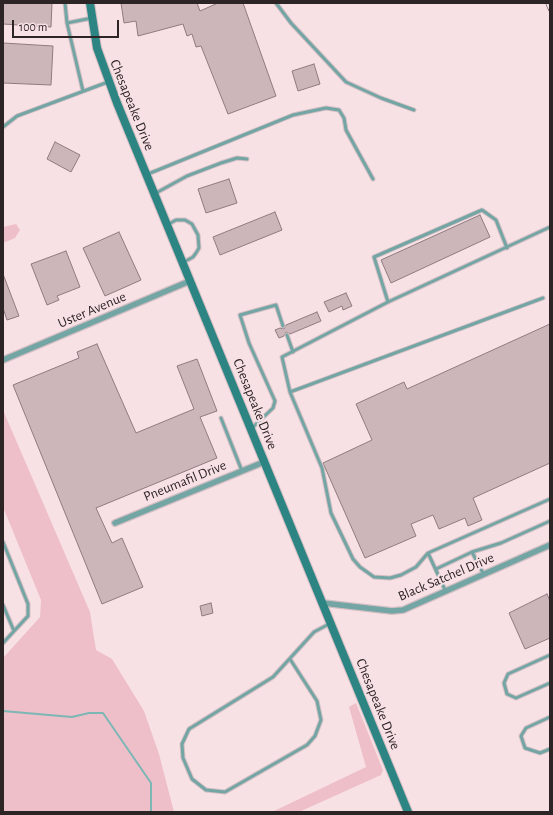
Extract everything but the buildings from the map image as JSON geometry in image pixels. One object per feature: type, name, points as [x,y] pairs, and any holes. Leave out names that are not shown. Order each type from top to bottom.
[{"type":"street","name":"Chesapeake Drive","points":[[90,3],[97,48],[108,82],[408,812]]},
{"type":"street","name":"Uster Avenue","points":[[3,360],[190,281]]},
{"type":"street","name":"Pneumafil Drive","points":[[115,523],[264,462]]},
{"type":"street","name":"Black Satchel Drive","points":[[322,603],[399,611],[446,592],[550,545]]},
{"type":"lane","points":[[65,3],[67,23],[83,91]]},
{"type":"lane","points":[[276,3],[291,23],[346,82],[381,98],[414,110]]},
{"type":"lane","points":[[67,23],[92,18]]},
{"type":"lane","points":[[3,127],[17,116],[108,82]]},
{"type":"lane","points":[[146,175],[293,116],[326,108],[339,110],[344,118],[346,130],[373,179]]},
{"type":"lane","points":[[154,194],[186,176],[221,163],[242,158],[247,159]]},
{"type":"lane","points":[[388,302],[374,257],[482,210],[496,220],[507,248]]},
{"type":"lane","points":[[167,225],[176,220],[185,220],[192,224],[198,235],[200,242],[196,253],[190,259],[182,262]]},
{"type":"lane","points":[[550,227],[388,302],[282,357],[290,392],[322,468],[331,514],[354,559],[360,567],[374,577],[390,578],[416,567],[428,553],[550,499]]},
{"type":"lane","points":[[290,392],[543,298]]},
{"type":"lane","points":[[251,429],[273,408],[275,401],[240,315],[276,306],[283,326]]},
{"type":"lane","points":[[287,335],[293,352]]},
{"type":"lane","points":[[221,418],[242,471]]},
{"type":"lane","points":[[436,569],[472,552],[501,543],[550,520]]},
{"type":"lane","points":[[3,542],[28,604],[28,616],[3,643]]},
{"type":"lane","points":[[472,552],[484,575]]},
{"type":"lane","points":[[428,553],[446,592]]},
{"type":"lane","points":[[3,605],[14,631]]},
{"type":"lane","points":[[290,659],[317,701],[321,720],[315,736],[307,745],[225,792],[206,790],[192,779],[184,758],[182,744],[189,729],[273,677],[314,632],[331,623]]},
{"type":"lane","points":[[550,655],[508,674],[504,683],[507,694],[516,698],[550,683]]},
{"type":"lane","points":[[550,717],[526,728],[521,736],[525,748],[540,753],[550,749]]},
{"type":"shaded area","points":[[16,224],[20,230],[15,238],[3,243],[3,227]]},
{"type":"shaded area","points":[[3,410],[90,612],[96,650],[112,659],[144,711],[159,754],[174,812],[3,812],[3,658],[40,617],[41,600],[3,507]]},
{"type":"shaded area","points":[[356,703],[383,770],[381,775],[299,812],[272,812],[366,767],[349,707]]},
{"type":"waterway","points":[[3,711],[72,717],[89,713],[103,713],[151,783],[151,812]]},
{"type":"railway","points":[[547,3],[550,10]]}]
